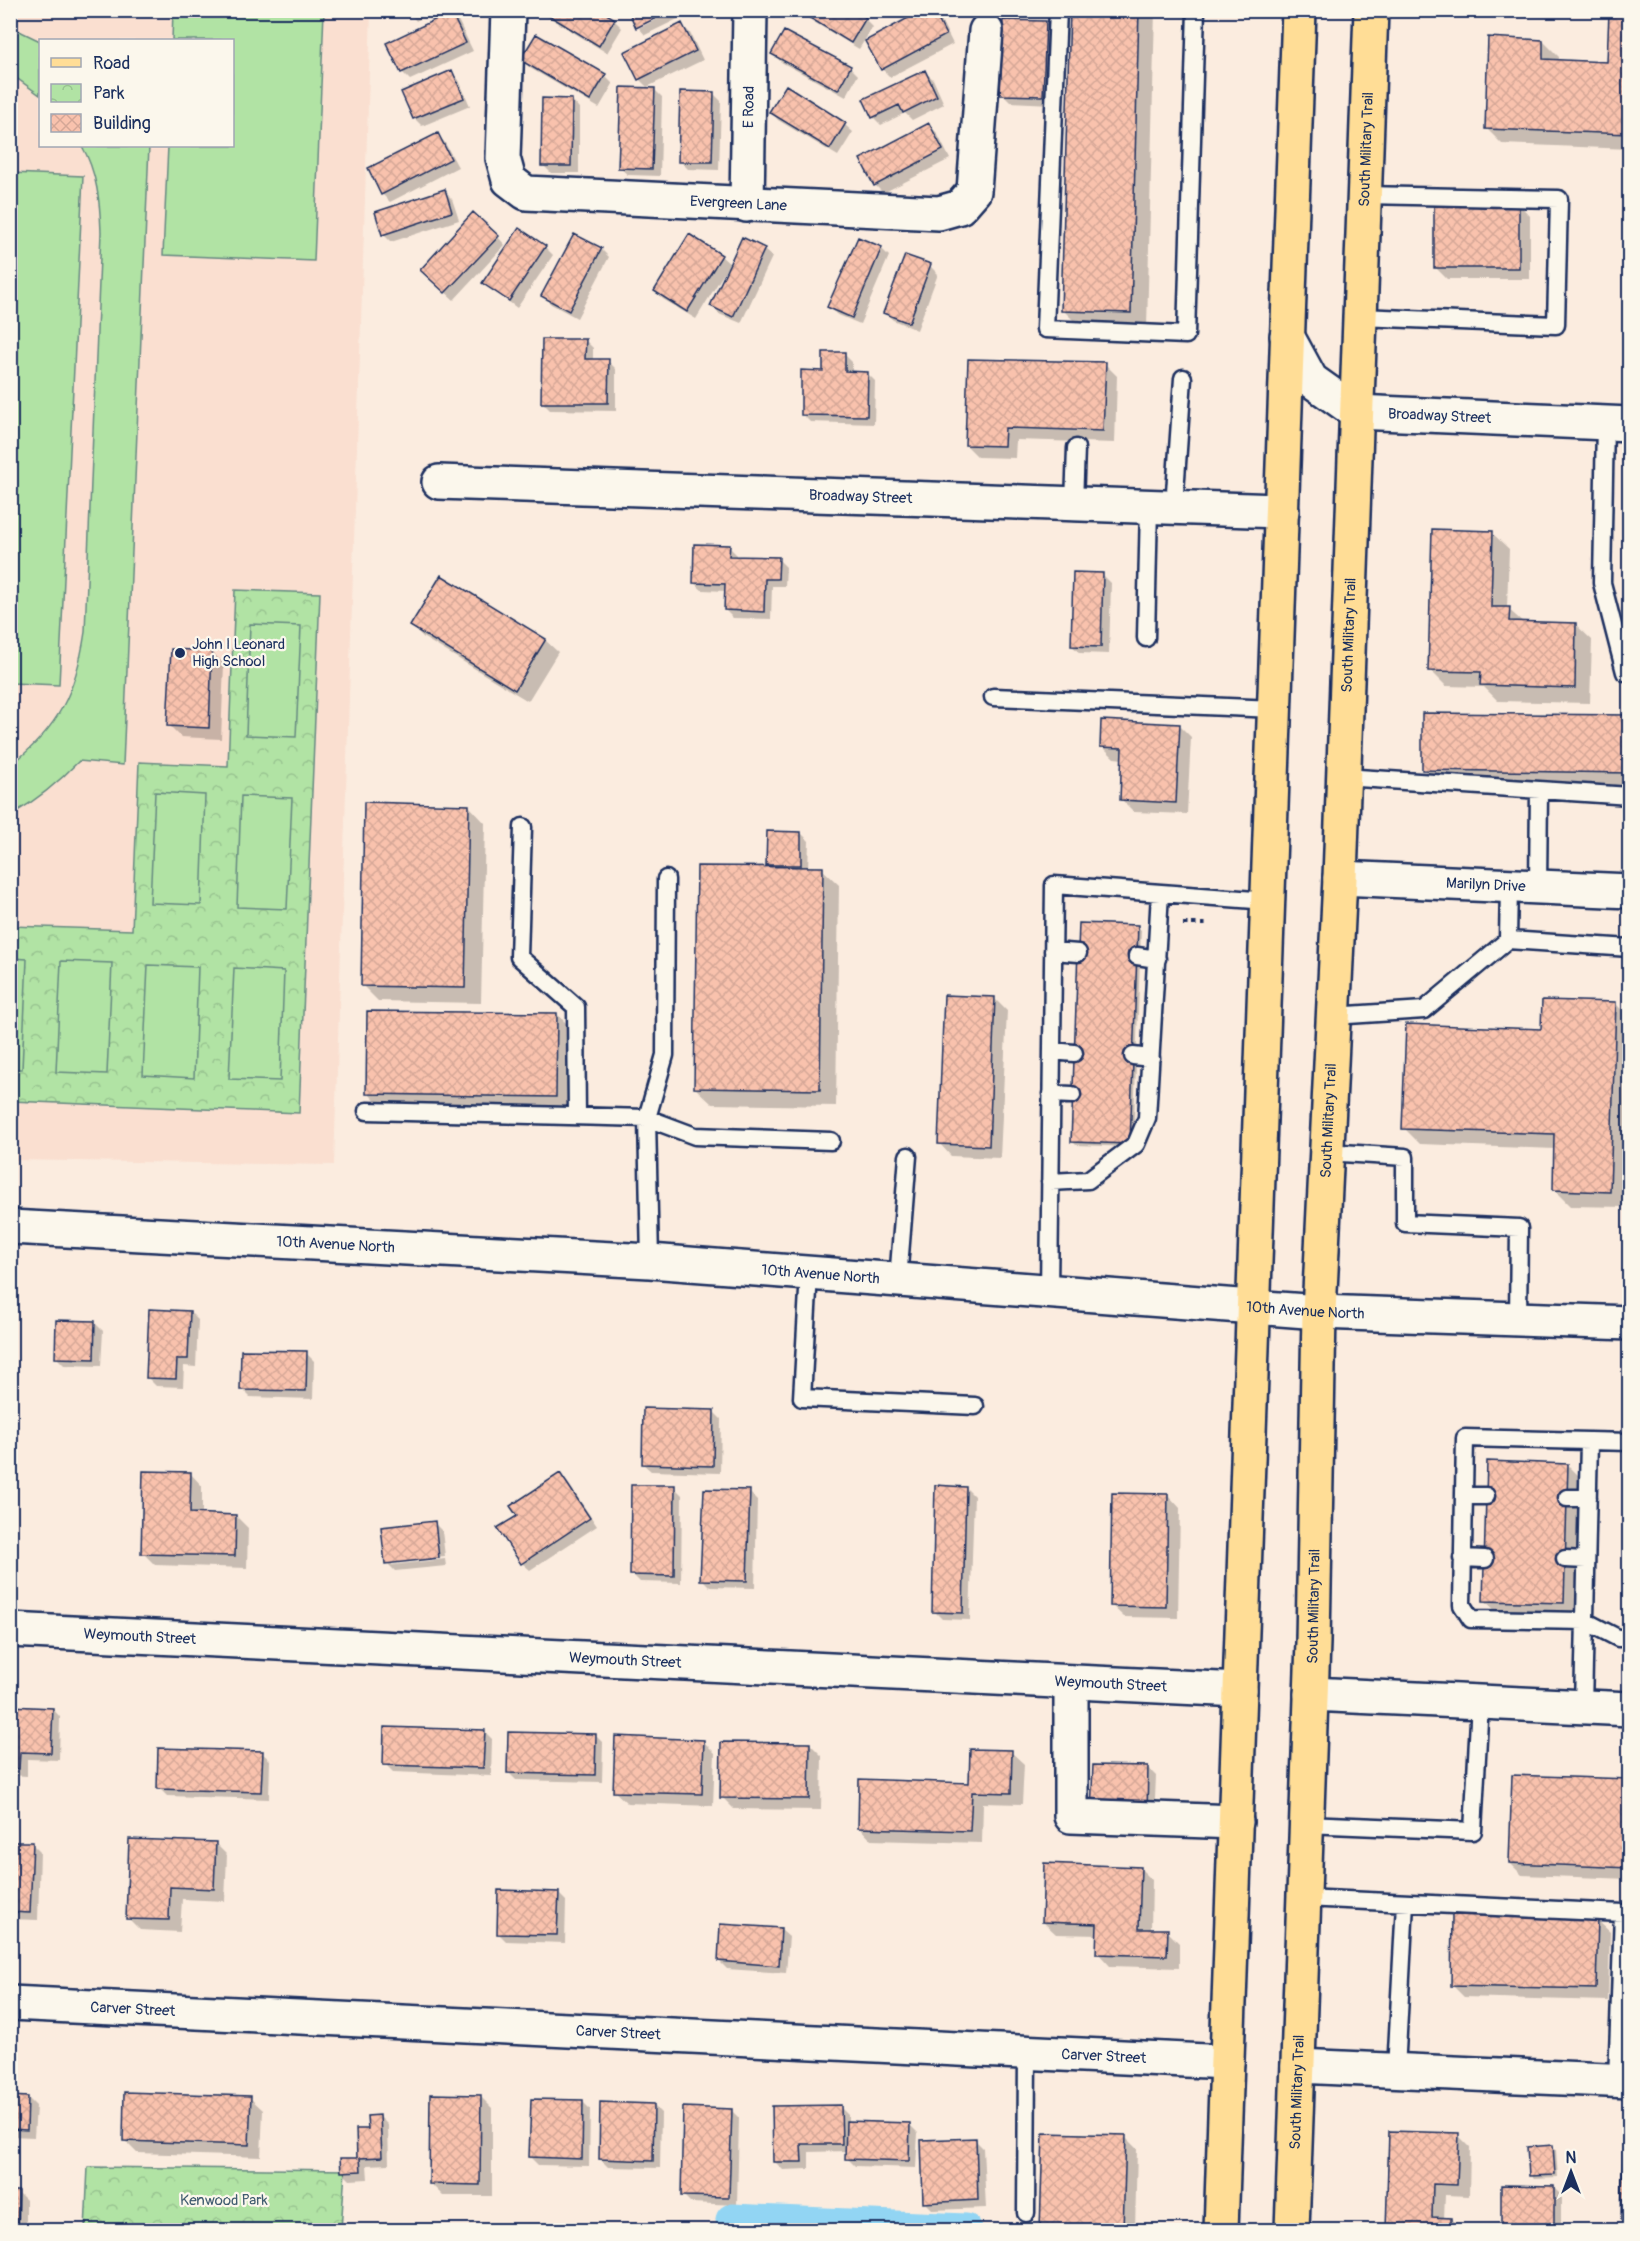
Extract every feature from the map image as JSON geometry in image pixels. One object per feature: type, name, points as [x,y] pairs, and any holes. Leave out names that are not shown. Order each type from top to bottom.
[{"type":"main road","points":[[1221,2230],[1299,10]]},
{"type":"main road","name":"South Military Trail","points":[[1292,2230],[1311,1694],[1319,1312],[1340,878],[1371,10]]},
{"type":"street","name":"Evergreen Lane","points":[[508,10],[503,158],[509,180],[526,193],[747,205],[939,213],[960,207],[974,190],[986,31]]},
{"type":"street","name":"E Road","points":[[747,205],[750,10]]},
{"type":"street","points":[[1287,336],[1311,380],[1356,412]]},
{"type":"street","name":"Broadway Street","points":[[1356,412],[1617,424]]},
{"type":"street","name":"Broadway Street","points":[[439,482],[1282,511]]},
{"type":"street","name":"Marilyn Drive","points":[[1340,878],[1629,891]]},
{"type":"street","name":"10th Avenue North","points":[[10,1227],[650,1261],[1319,1312],[1629,1323]]},
{"type":"street","name":"Weymouth Street","points":[[10,1630],[1240,1690]]},
{"type":"street","points":[[1071,1682],[1071,1816],[1236,1822]]},
{"type":"street","points":[[1311,1694],[1629,1709]]},
{"type":"street","name":"Carver Street","points":[[10,2003],[1227,2062]]},
{"type":"street","points":[[1298,2066],[1623,2080]]},
{"type":"lane","points":[[1058,10],[1045,329],[1186,335],[1196,10]]},
{"type":"lane","points":[[1360,316],[1556,325],[1559,199],[1364,195]]},
{"type":"lane","points":[[1146,638],[1162,507],[1183,378]]},
{"type":"lane","points":[[1617,424],[1602,583],[1625,672],[1629,672]]},
{"type":"lane","points":[[1074,503],[1076,448]]},
{"type":"lane","points":[[993,697],[1275,709]]},
{"type":"lane","points":[[1343,777],[1629,796]]},
{"type":"lane","points":[[1333,1016],[1424,1010],[1508,940],[1523,886],[1539,790]]},
{"type":"lane","points":[[524,827],[519,957],[576,1007],[577,1116]]},
{"type":"lane","points":[[650,1261],[647,1118],[665,1055],[666,879]]},
{"type":"lane","points":[[1049,1291],[1054,885],[1268,901]]},
{"type":"lane","points":[[1050,1182],[1088,1180],[1136,1144],[1147,1118],[1140,1099],[1151,1058],[1160,893]]},
{"type":"lane","points":[[1508,940],[1629,948]]},
{"type":"lane","points":[[1053,951],[1078,953]]},
{"type":"lane","points":[[1137,956],[1157,958]]},
{"type":"lane","points":[[1052,1051],[1074,1053]]},
{"type":"lane","points":[[1133,1056],[1151,1058]]},
{"type":"lane","points":[[1051,1094],[1072,1095]]},
{"type":"lane","points":[[367,1111],[647,1118],[695,1136],[831,1141]]},
{"type":"lane","points":[[1326,1152],[1405,1157],[1405,1223],[1519,1228],[1518,1320]]},
{"type":"lane","points":[[898,1280],[908,1156]]},
{"type":"lane","points":[[809,1273],[802,1398],[975,1406]]},
{"type":"lane","points":[[1629,1442],[1466,1438],[1462,1558],[1462,1605],[1471,1619],[1585,1621],[1618,1638],[1629,1638]]},
{"type":"lane","points":[[1583,1707],[1589,1441]]},
{"type":"lane","points":[[1464,1496],[1486,1496]]},
{"type":"lane","points":[[1567,1498],[1588,1498]]},
{"type":"lane","points":[[1462,1558],[1485,1559]]},
{"type":"lane","points":[[1565,1559],[1586,1560]]},
{"type":"lane","points":[[1306,1824],[1473,1831],[1479,1702]]},
{"type":"lane","points":[[1304,1898],[1623,1913],[1623,2080]]},
{"type":"lane","points":[[1396,2070],[1405,1903]]},
{"type":"lane","points":[[1026,2213],[1027,2052]]},
{"type":"shaded area","name":"John I Leonard High School","points":[[11,11],[371,11],[334,1165],[11,1160]]},
{"type":"green space","points":[[173,11],[324,11],[314,261],[163,255],[168,147],[234,147],[234,39],[172,39]]},
{"type":"green space","points":[[11,27],[39,41],[39,94],[11,74]]},
{"type":"green space","points":[[82,147],[149,147],[123,765],[79,761],[47,791],[11,815],[11,765],[42,737],[63,707],[76,673],[85,632],[101,232],[97,188]]},
{"type":"green space","points":[[11,173],[83,176],[59,685],[11,683]]},
{"type":"green space","points":[[235,590],[320,593],[299,1113],[11,1101],[11,926],[132,930],[139,762],[228,766]]},
{"type":"green space","points":[[250,624],[301,626],[296,737],[246,735]]},
{"type":"green space","points":[[155,792],[205,795],[201,905],[150,903]]},
{"type":"green space","points":[[241,796],[292,798],[287,909],[237,907]]},
{"type":"green space","points":[[11,958],[27,959],[22,1069],[11,1069]]},
{"type":"green space","points":[[61,961],[112,963],[107,1074],[56,1072]]},
{"type":"green space","points":[[148,965],[198,967],[194,1078],[143,1075]]},
{"type":"green space","points":[[234,968],[284,971],[280,1081],[229,1079]]},
{"type":"green space","name":"Kenwood Park","points":[[88,2167],[345,2170],[341,2230],[85,2230]]},
{"type":"green space","points":[[762,2226],[915,2230],[762,2230]]},
{"type":"building","points":[[540,10],[600,10],[615,19],[599,46]]},
{"type":"building","points":[[628,10],[672,10],[636,28]]},
{"type":"building","points":[[797,10],[854,10],[866,18],[851,43]]},
{"type":"building","points":[[923,10],[933,10],[946,35],[881,70],[865,41]]},
{"type":"building","points":[[1070,10],[1139,10],[1131,313],[1061,311]]},
{"type":"building","points":[[451,12],[466,43],[401,73],[386,43]]},
{"type":"building","points":[[1609,12],[1630,13],[1630,134],[1485,129],[1488,37],[1543,40],[1543,59],[1607,62]]},
{"type":"building","points":[[1003,20],[1046,21],[1043,96],[1000,95]]},
{"type":"building","points":[[682,23],[696,51],[638,80],[624,52]]},
{"type":"building","points":[[784,31],[851,66],[838,90],[771,54]]},
{"type":"building","points":[[536,34],[606,74],[590,101],[520,60]]},
{"type":"building","points":[[452,70],[464,98],[413,119],[401,92]]},
{"type":"building","points":[[925,70],[937,96],[903,113],[899,105],[872,118],[863,99]]},
{"type":"building","points":[[786,85],[846,123],[830,149],[769,112]]},
{"type":"building","points":[[621,87],[655,88],[652,169],[618,168]]},
{"type":"building","points":[[680,91],[714,92],[712,162],[678,162]]},
{"type":"building","points":[[542,98],[572,99],[571,166],[541,166]]},
{"type":"building","points":[[929,123],[943,150],[874,186],[860,159]]},
{"type":"building","points":[[438,133],[451,159],[381,195],[368,168]]},
{"type":"building","points":[[445,189],[452,212],[382,235],[375,212]]},
{"type":"building","points":[[1434,202],[1519,202],[1519,268],[1434,268]]},
{"type":"building","points":[[473,212],[499,236],[445,293],[420,270]]},
{"type":"building","points":[[519,228],[546,246],[509,301],[482,283]]},
{"type":"building","points":[[574,234],[602,248],[569,311],[541,296]]},
{"type":"building","points":[[689,234],[722,255],[687,312],[654,291]]},
{"type":"building","points":[[742,237],[765,248],[733,317],[710,306]]},
{"type":"building","points":[[858,237],[882,247],[852,318],[827,307]]},
{"type":"building","points":[[905,255],[931,264],[909,323],[883,313]]},
{"type":"building","points":[[542,339],[586,339],[585,359],[609,359],[608,403],[541,403]]},
{"type":"building","points":[[823,352],[845,352],[845,371],[868,372],[867,416],[801,415],[801,370],[823,371]]},
{"type":"building","points":[[968,359],[1106,362],[1103,431],[1005,428],[1004,446],[965,445]]},
{"type":"building","points":[[1432,529],[1493,531],[1491,607],[1510,607],[1509,621],[1576,623],[1575,688],[1480,685],[1481,672],[1428,671]]},
{"type":"building","points":[[694,544],[730,545],[729,556],[779,557],[778,579],[765,579],[764,612],[724,610],[725,584],[693,583]]},
{"type":"building","points":[[1073,572],[1103,573],[1101,647],[1071,646]]},
{"type":"building","points":[[441,575],[546,639],[515,690],[410,626]]},
{"type":"building","points":[[171,649],[212,651],[209,728],[167,726]]},
{"type":"building","points":[[1422,713],[1630,715],[1630,773],[1422,770]]},
{"type":"building","points":[[1101,720],[1180,724],[1176,803],[1120,800],[1122,748],[1100,747]]},
{"type":"building","points":[[364,802],[469,805],[465,988],[361,986]]},
{"type":"building","points":[[767,831],[801,832],[801,865],[766,865]]},
{"type":"building","points":[[697,866],[823,867],[820,1090],[694,1088]]},
{"type":"building","points":[[1079,923],[1138,925],[1130,1144],[1071,1142]]},
{"type":"building","points":[[944,995],[995,997],[989,1146],[938,1144]]},
{"type":"building","points":[[1542,1000],[1616,1002],[1610,1192],[1553,1190],[1554,1134],[1402,1129],[1406,1024],[1541,1029]]},
{"type":"building","points":[[367,1011],[557,1013],[556,1097],[366,1094]]},
{"type":"building","points":[[149,1309],[190,1311],[188,1359],[177,1359],[176,1379],[146,1378]]},
{"type":"building","points":[[56,1320],[95,1321],[94,1359],[55,1358]]},
{"type":"building","points":[[241,1350],[307,1351],[306,1391],[240,1390]]},
{"type":"building","points":[[643,1408],[714,1410],[713,1466],[642,1464]]},
{"type":"building","points":[[1487,1461],[1568,1464],[1564,1603],[1483,1601]]},
{"type":"building","points":[[143,1471],[191,1472],[190,1513],[236,1515],[235,1556],[141,1554]]},
{"type":"building","points":[[560,1473],[590,1518],[521,1564],[497,1528],[517,1516],[510,1506]]},
{"type":"building","points":[[631,1485],[675,1485],[674,1576],[630,1575]]},
{"type":"building","points":[[935,1485],[966,1487],[963,1613],[932,1612]]},
{"type":"building","points":[[704,1489],[750,1490],[747,1581],[700,1580]]},
{"type":"building","points":[[1112,1493],[1168,1494],[1166,1607],[1110,1606]]},
{"type":"building","points":[[435,1521],[439,1558],[385,1564],[381,1527]]},
{"type":"building","points":[[10,1706],[53,1708],[51,1753],[20,1752],[19,1769],[10,1768]]},
{"type":"building","points":[[384,1727],[485,1730],[483,1768],[383,1765]]},
{"type":"building","points":[[508,1732],[596,1734],[595,1775],[507,1773]]},
{"type":"building","points":[[615,1736],[704,1740],[702,1794],[613,1792]]},
{"type":"building","points":[[721,1742],[810,1743],[809,1799],[720,1798]]},
{"type":"building","points":[[158,1748],[263,1751],[261,1792],[157,1789]]},
{"type":"building","points":[[970,1749],[1012,1750],[1011,1793],[972,1792],[970,1831],[858,1828],[859,1779],[969,1783]]},
{"type":"building","points":[[1093,1765],[1148,1766],[1147,1815],[1091,1813]]},
{"type":"building","points":[[1512,1775],[1630,1779],[1630,1868],[1509,1863]]},
{"type":"building","points":[[129,1839],[216,1842],[214,1889],[170,1887],[169,1920],[126,1919]]},
{"type":"building","points":[[10,1842],[33,1842],[30,1913],[10,1912]]},
{"type":"building","points":[[1044,1863],[1141,1867],[1139,1929],[1168,1929],[1167,1956],[1096,1954],[1097,1924],[1042,1922]]},
{"type":"building","points":[[498,1890],[559,1892],[557,1935],[497,1934]]},
{"type":"building","points":[[1452,1915],[1598,1918],[1596,1989],[1451,1986]]},
{"type":"building","points":[[720,1924],[781,1928],[779,1966],[718,1961]]},
{"type":"building","points":[[124,2092],[251,2096],[249,2145],[123,2141]]},
{"type":"building","points":[[430,2094],[481,2095],[480,2185],[429,2184]]},
{"type":"building","points":[[10,2096],[28,2097],[27,2130],[10,2129]]},
{"type":"building","points":[[531,2099],[583,2100],[582,2159],[529,2157]]},
{"type":"building","points":[[600,2102],[654,2104],[653,2161],[599,2159]]},
{"type":"building","points":[[841,2105],[842,2144],[801,2144],[802,2162],[773,2162],[772,2106]]},
{"type":"building","points":[[683,2107],[732,2109],[729,2197],[681,2196]]},
{"type":"building","points":[[380,2115],[382,2157],[360,2158],[361,2171],[341,2172],[340,2158],[357,2158],[356,2129],[368,2129],[367,2116]]},
{"type":"building","points":[[846,2121],[910,2123],[909,2161],[845,2159]]},
{"type":"building","points":[[1389,2131],[1459,2133],[1457,2185],[1433,2184],[1432,2217],[1451,2218],[1451,2230],[1386,2230]]},
{"type":"building","points":[[1043,2133],[1126,2135],[1123,2230],[1040,2230]]},
{"type":"building","points":[[976,2138],[978,2200],[923,2203],[921,2140]]},
{"type":"building","points":[[1553,2145],[1555,2175],[1529,2176],[1527,2147]]},
{"type":"building","points":[[1623,2152],[1630,2153],[1630,2220],[1621,2220]]},
{"type":"building","points":[[1501,2185],[1554,2186],[1554,2230],[1501,2230]]},
{"type":"building","points":[[10,2191],[19,2191],[18,2230],[10,2230]]},
{"type":"waterway","points":[[732,2220],[966,2230]]},
{"type":"place","name":"John I Leonard High School","points":[[180,653]]}]
